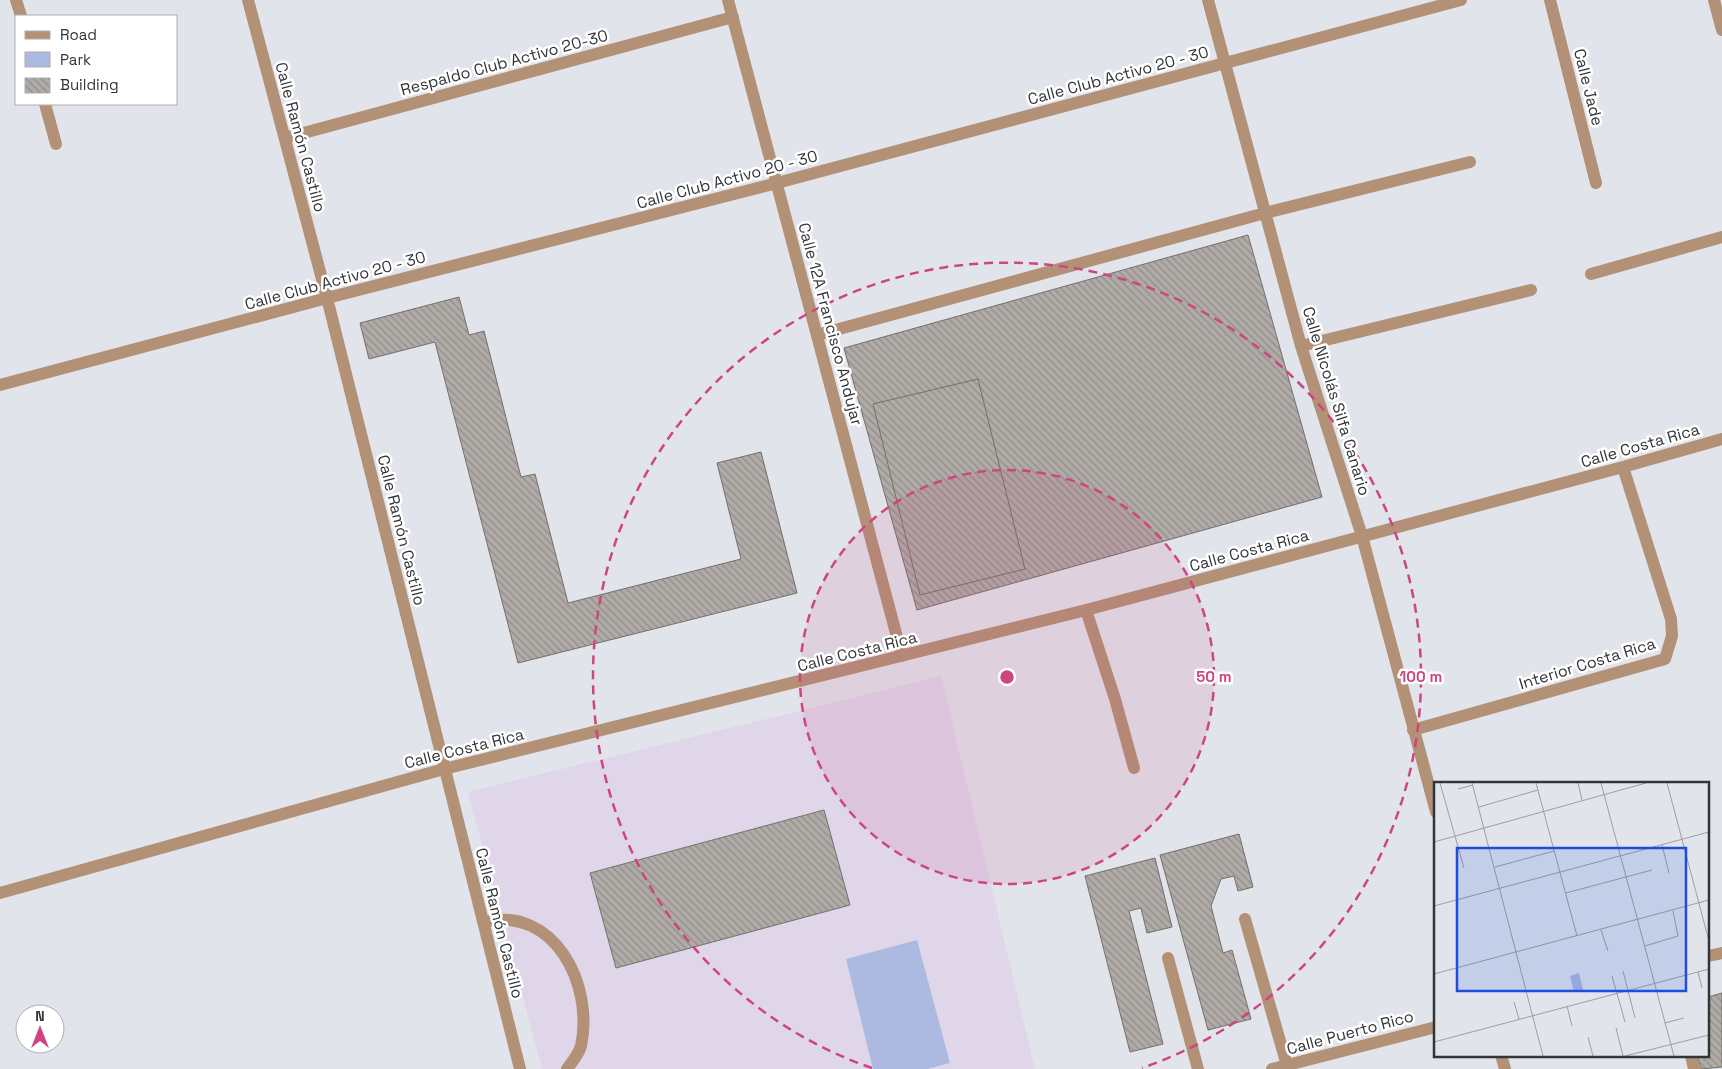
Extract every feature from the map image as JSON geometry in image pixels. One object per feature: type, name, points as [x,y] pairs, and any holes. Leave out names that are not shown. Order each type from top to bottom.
[{"type":"street","points":[[16,0],[21,15]]},
{"type":"street","name":"Calle Ramón Castillo","points":[[248,0],[327,298],[520,1069]]},
{"type":"street","name":"Calle 12A Francisco Andujar","points":[[728,0],[902,656]]},
{"type":"street","name":"Calle Nicolás Silfa Canario","points":[[1208,0],[1301,346],[1362,536],[1434,805]]},
{"type":"street","name":"Calle Club Activo 20 - 30","points":[[0,385],[327,298],[777,184],[1461,0]]},
{"type":"street","name":"Calle Jade","points":[[1550,0],[1596,183]]},
{"type":"street","points":[[1714,0],[1722,30]]},
{"type":"street","name":"Respaldo Club Activo 20-30","points":[[284,138],[733,17]]},
{"type":"street","points":[[45,105],[56,144]]},
{"type":"street","points":[[817,335],[1265,213],[1470,162]]},
{"type":"street","points":[[1591,274],[1722,237]]},
{"type":"street","points":[[1301,346],[1531,290]]},
{"type":"street","name":"Calle Costa Rica","points":[[0,893],[444,769],[1086,610],[1722,439]]},
{"type":"street","name":"Interior Costa Rica","points":[[1413,730],[1665,659],[1672,636],[1672,619],[1623,467]]},
{"type":"street","points":[[1086,610],[1115,699],[1134,768]]},
{"type":"street","points":[[483,922],[496,918],[516,921],[538,928],[561,948],[576,976],[584,1021],[580,1048],[567,1069]]},
{"type":"street","points":[[1245,919],[1287,1067]]},
{"type":"street","points":[[1168,958],[1198,1069]]},
{"type":"street","name":"Calle Puerto Rico","points":[[1272,1069],[1287,1067],[1434,1028]]},
{"type":"street","points":[[1502,1056],[1505,1069]]},
{"type":"street","points":[[1691,1056],[1694,1069]]},
{"type":"shaded area","points":[[941,676],[1035,1069],[542,1069],[468,792]]},
{"type":"green space","points":[[917,940],[950,1063],[927,1069],[873,1069],[846,959]]},
{"type":"building","points":[[1248,235],[1322,497],[917,610],[844,348]]},
{"type":"building","points":[[459,297],[469,335],[484,331],[521,477],[535,474],[568,603],[741,559],[717,463],[761,452],[797,593],[518,663],[435,342],[369,359],[360,323]]},
{"type":"building","points":[[978,379],[1025,569],[920,595],[873,404]]},
{"type":"building","points":[[824,810],[850,905],[616,968],[590,873]]},
{"type":"building","points":[[1239,834],[1253,887],[1238,891],[1234,876],[1221,879],[1211,906],[1223,953],[1232,950],[1251,1019],[1208,1030],[1160,855]]},
{"type":"building","points":[[1155,858],[1172,927],[1147,933],[1141,908],[1129,911],[1163,1044],[1130,1052],[1085,876]]},
{"type":"building","points":[[1722,993],[1722,1067],[1701,1069],[1697,1056],[1710,1056],[1710,996]]}]
